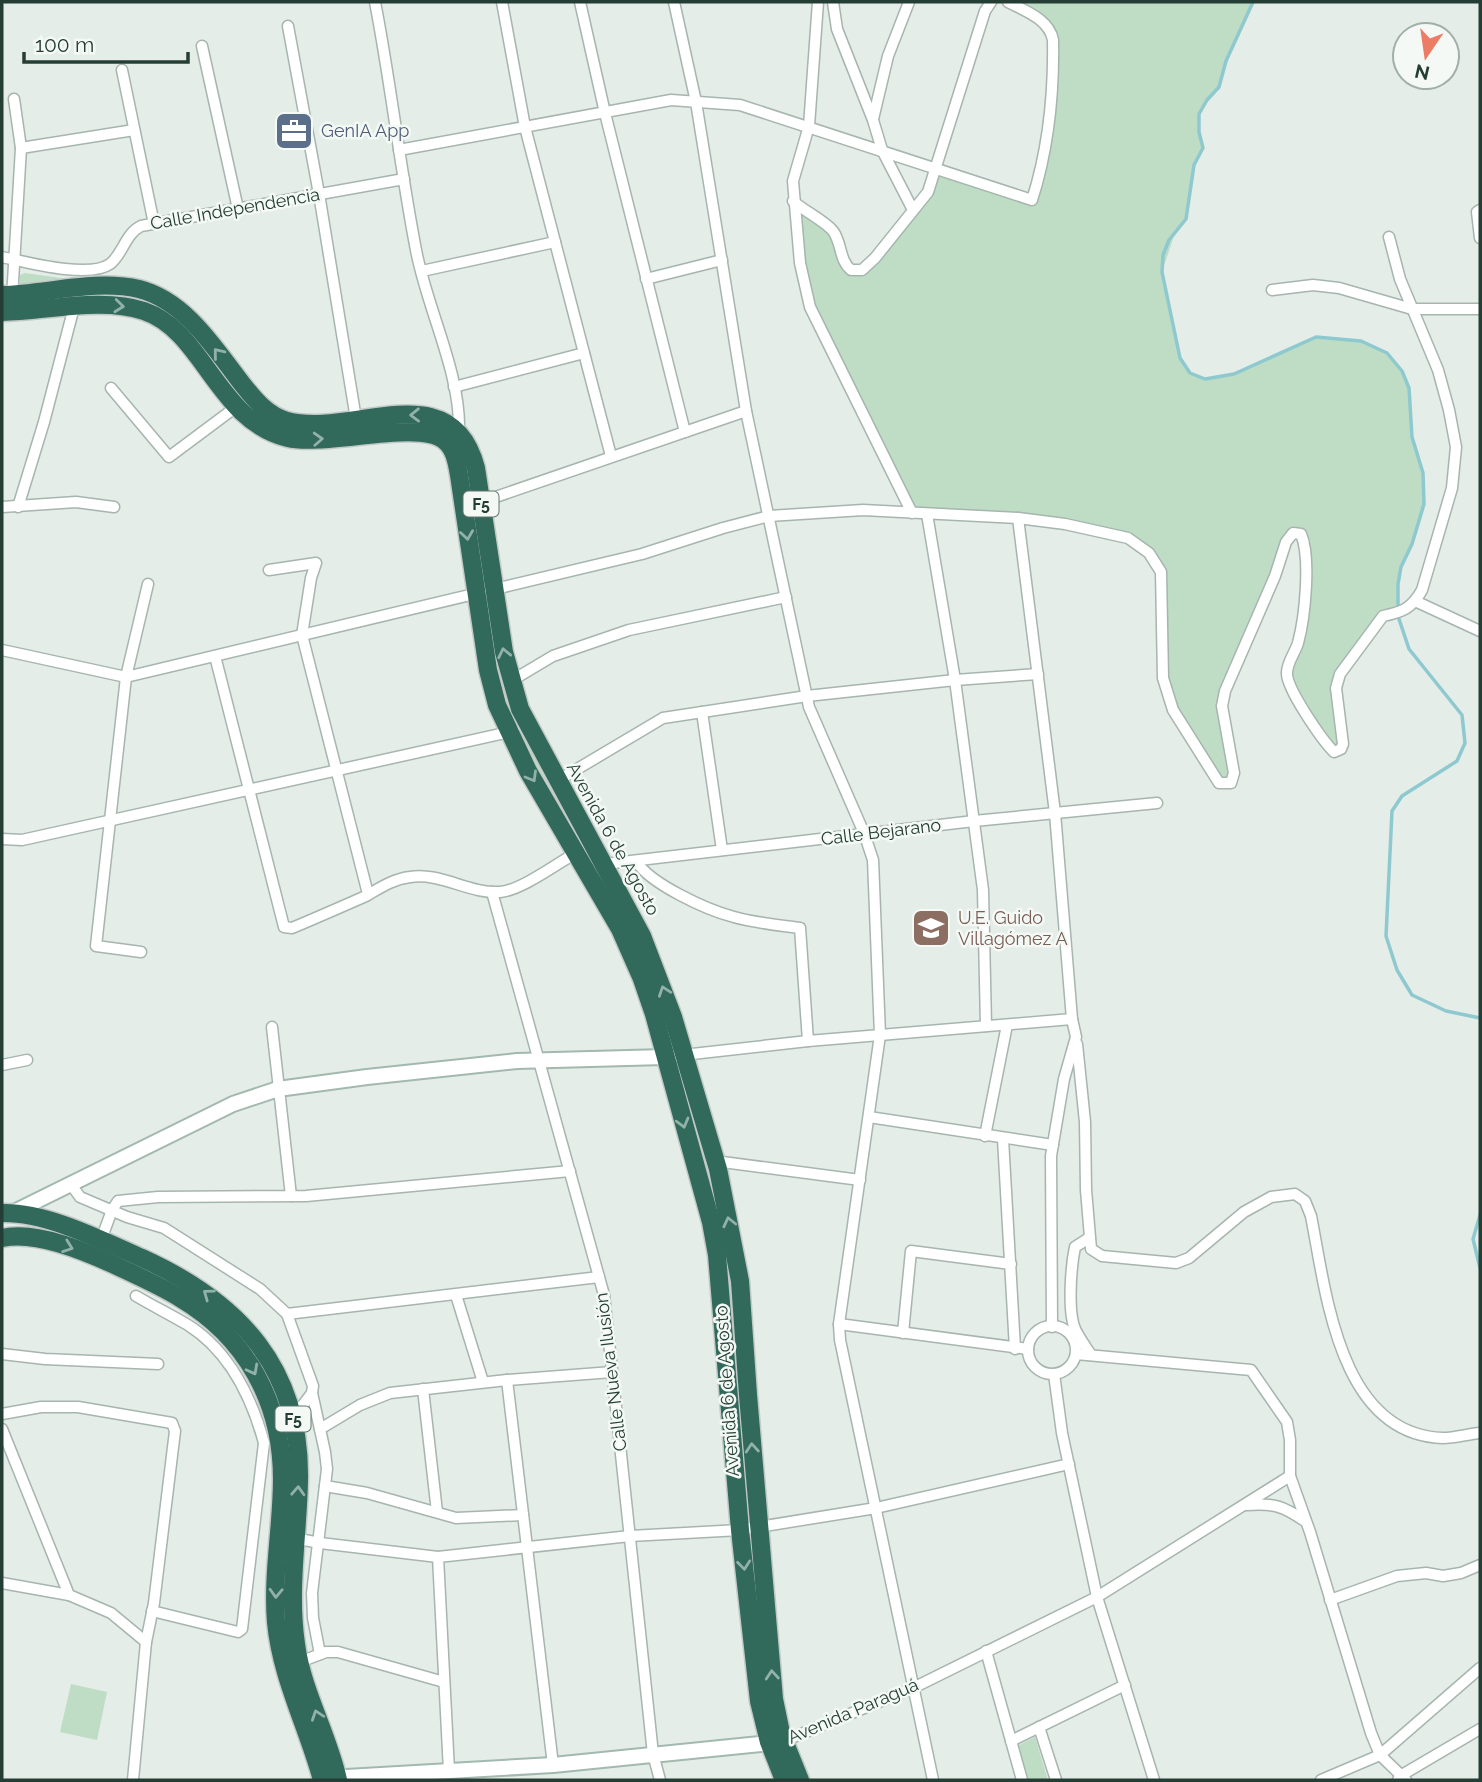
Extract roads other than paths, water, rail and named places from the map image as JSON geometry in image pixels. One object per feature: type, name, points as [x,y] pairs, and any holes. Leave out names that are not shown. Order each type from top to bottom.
[{"type":"highway","points":[[7,303],[111,285],[141,290],[167,301],[188,318],[273,424],[290,438],[308,440],[417,433],[439,437],[460,432]]},
{"type":"highway","points":[[7,303],[74,307],[107,305],[127,307],[155,316],[174,330],[236,407],[255,424],[423,414],[437,417],[460,432]]},
{"type":"highway","points":[[174,330],[188,318]]},
{"type":"highway","name":"Avenida 6 de Agosto","points":[[460,432],[466,442],[475,593],[497,705],[528,771],[620,929],[642,979],[695,1166],[717,1255],[740,1530],[759,1702],[777,1742],[800,1780]]},
{"type":"highway","name":"Avenida 6 de Agosto","points":[[439,437],[466,464],[481,502],[504,652],[527,727],[605,864],[653,960],[715,1161],[740,1281],[777,1742],[784,1780]]},
{"type":"highway","points":[[695,1166],[715,1161]]},
{"type":"highway","name":"F5","points":[[5,1216],[43,1220],[101,1240],[195,1285],[243,1324],[272,1365],[293,1419],[298,1446],[299,1478],[287,1537]]},
{"type":"highway","name":"F5","points":[[2,1238],[24,1235],[38,1238],[113,1264],[181,1298],[225,1332],[241,1349],[261,1385],[275,1424],[281,1457],[294,1628],[292,1665],[330,1779]]},
{"type":"street","points":[[375,2],[416,253],[454,387],[460,413],[460,432]]},
{"type":"street","points":[[502,2],[525,127],[611,456]]},
{"type":"street","points":[[580,2],[685,432]]},
{"type":"street","points":[[674,2],[696,102],[746,411],[809,707],[864,833],[873,860],[880,1035],[839,1324],[840,1340],[933,1780]]},
{"type":"street","points":[[818,2],[809,126],[793,181],[800,263],[810,307],[912,513]]},
{"type":"street","points":[[833,2],[837,29],[882,150],[913,210]]},
{"type":"street","points":[[873,120],[888,56],[909,2]]},
{"type":"street","points":[[793,201],[833,231],[844,265],[851,270],[862,270],[875,258],[928,192],[985,11],[991,2]]},
{"type":"street","points":[[400,150],[671,100],[740,105],[1032,200],[1049,137],[1054,94],[1053,40],[1052,32],[1044,22],[1008,2]]},
{"type":"street","points":[[288,26],[356,419]]},
{"type":"street","points":[[202,46],[238,209]]},
{"type":"street","points":[[122,70],[154,224]]},
{"type":"street","points":[[7,303],[14,259],[21,148],[14,99]]},
{"type":"street","points":[[21,148],[135,130]]},
{"type":"street","name":"Calle Independencia","points":[[2,257],[75,270],[101,268],[111,263],[133,230],[404,179]]},
{"type":"street","points":[[1480,210],[1477,223],[1480,238]]},
{"type":"street","points":[[2,650],[126,677],[642,554],[769,516],[863,510],[1018,518],[1065,524],[1128,538],[1149,554],[1161,572],[1163,678],[1173,710],[1219,783],[1231,783],[1234,773],[1222,706],[1225,691],[1275,576],[1286,542],[1293,533],[1301,534],[1306,546],[1304,606],[1297,646],[1288,664],[1286,676],[1290,688],[1323,741],[1334,752],[1341,749],[1343,744],[1336,688],[1340,674],[1383,616],[1405,612],[1422,590],[1452,488],[1456,447],[1450,410],[1438,370],[1400,279],[1389,237]]},
{"type":"street","points":[[422,271],[555,242]]},
{"type":"street","points":[[646,279],[722,260]]},
{"type":"street","points":[[1272,290],[1314,285],[1339,288],[1412,309],[1480,309]]},
{"type":"street","points":[[18,507],[44,422],[74,307]]},
{"type":"street","points":[[454,387],[584,353]]},
{"type":"street","points":[[111,388],[169,457],[236,407]]},
{"type":"street","points":[[481,502],[746,411]]},
{"type":"street","points":[[2,507],[76,502],[114,507]]},
{"type":"street","points":[[927,514],[955,680],[983,890],[986,1026]]},
{"type":"street","points":[[1018,518],[1055,813],[1072,1019],[1085,1122],[1091,1249],[1102,1256],[1176,1263],[1189,1258],[1244,1212],[1271,1197],[1295,1194],[1305,1201],[1311,1216],[1332,1321],[1347,1367],[1371,1403],[1392,1423],[1420,1434],[1443,1438],[1480,1433]]},
{"type":"street","points":[[269,570],[316,563],[302,635],[368,894]]},
{"type":"street","points":[[141,952],[96,946],[126,677],[148,584]]},
{"type":"street","points":[[511,681],[553,656],[629,630],[786,597]]},
{"type":"street","points":[[1415,601],[1480,631]]},
{"type":"street","points":[[215,656],[284,927],[292,928],[381,886],[411,876],[436,878],[502,892],[518,886],[576,853]]},
{"type":"street","points":[[557,781],[663,718],[807,696],[1038,674]]},
{"type":"street","points":[[702,712],[722,850]]},
{"type":"street","points":[[2,839],[22,841],[338,772],[527,727]]},
{"type":"street","name":"Calle Bejarano","points":[[605,864],[864,833],[1157,803]]},
{"type":"street","points":[[636,860],[642,872],[691,900],[734,917],[800,928],[808,1041]]},
{"type":"street","name":"Calle Nueva Ilusión","points":[[492,892],[604,1294],[653,1754],[660,1780]]},
{"type":"street","points":[[5,1216],[233,1104],[278,1089],[539,1060],[684,1056],[808,1041],[1072,1019]]},
{"type":"street","points":[[985,1136],[1007,1025]]},
{"type":"street","points":[[272,1027],[291,1196]]},
{"type":"street","points":[[1052,1326],[1051,1156],[1063,1079],[1076,1037]]},
{"type":"street","points":[[2,1065],[27,1060]]},
{"type":"street","points":[[869,1117],[1053,1145]]},
{"type":"street","points":[[1003,1139],[1015,1349]]},
{"type":"street","points":[[715,1161],[860,1180]]},
{"type":"street","points":[[101,1240],[111,1210],[118,1201],[158,1197],[291,1196],[570,1171]]},
{"type":"street","points":[[70,1184],[80,1197],[164,1228],[260,1289],[287,1314],[311,1378],[326,1461],[320,1543],[312,1593],[313,1618],[320,1654]]},
{"type":"street","points":[[1089,1238],[1075,1247],[1072,1318],[1090,1355]]},
{"type":"street","points":[[902,1333],[911,1251],[1011,1264]]},
{"type":"street","points":[[287,1314],[599,1277]]},
{"type":"street","points":[[456,1295],[483,1382]]},
{"type":"street","points":[[135,1296],[191,1327],[215,1348],[238,1377],[256,1413],[264,1443],[242,1629],[238,1632],[152,1611]]},
{"type":"street","points":[[839,1324],[1028,1349]]},
{"type":"street","points":[[1052,1326],[1067,1332],[1073,1338],[1076,1354],[1069,1368],[1046,1374],[1033,1365],[1028,1349],[1038,1331],[1052,1326]]},
{"type":"street","points":[[2,1354],[45,1359],[158,1364]]},
{"type":"street","points":[[1076,1354],[1251,1370],[1287,1422],[1290,1476],[1380,1755],[1401,1779],[1480,1729]]},
{"type":"street","points":[[320,1429],[360,1405],[390,1393],[483,1382],[612,1372]]},
{"type":"street","points":[[1054,1374],[1069,1464],[1097,1597],[1154,1780]]},
{"type":"street","points":[[507,1380],[553,1765]]},
{"type":"street","points":[[423,1389],[437,1512]]},
{"type":"street","points":[[293,1419],[312,1394]]},
{"type":"street","points":[[2,1414],[41,1407],[78,1408],[173,1423],[175,1431],[146,1642],[133,1780]]},
{"type":"street","points":[[2,1429],[69,1595]]},
{"type":"street","points":[[287,1537],[438,1557],[630,1535],[740,1530],[876,1508],[1069,1464]]},
{"type":"street","name":"Avenida Paraguá","points":[[330,1779],[449,1771],[481,1775],[777,1742],[913,1688],[1097,1597],[1290,1476]]},
{"type":"street","points":[[325,1486],[367,1493],[456,1518],[523,1515]]},
{"type":"street","points":[[1243,1505],[1270,1503],[1288,1509],[1306,1522]]},
{"type":"street","points":[[438,1557],[449,1771]]},
{"type":"street","points":[[1330,1600],[1398,1576],[1426,1573],[1443,1576],[1461,1573],[1480,1565]]},
{"type":"street","points":[[2,1583],[69,1595],[111,1613],[146,1642]]},
{"type":"street","points":[[986,1651],[1022,1780]]},
{"type":"street","points":[[292,1665],[320,1654],[338,1652],[444,1682]]},
{"type":"street","points":[[1321,1780],[1380,1755],[1480,1668]]},
{"type":"street","points":[[1011,1741],[1125,1685]]},
{"type":"street","points":[[1039,1727],[1056,1780]]},
{"type":"waterway","points":[[1253,2],[1226,61],[1219,87],[1199,114],[1199,132],[1203,148],[1194,165],[1186,219],[1169,240],[1163,255],[1162,272],[1180,358],[1190,373],[1205,379],[1234,374],[1316,337],[1361,341],[1387,353],[1402,371],[1409,388],[1412,437],[1423,473],[1424,504],[1412,544],[1401,567],[1398,616],[1409,649],[1462,715],[1465,743],[1457,761],[1402,796],[1392,811],[1386,936],[1397,970],[1412,995],[1446,1011],[1480,1018]]},
{"type":"waterway","points":[[1480,1215],[1473,1239],[1480,1268]]},
{"type":"place","name":"GenIA App","points":[[294,131]]},
{"type":"place","name":"U.E. Guido Villagómez A","points":[[931,928]]}]
